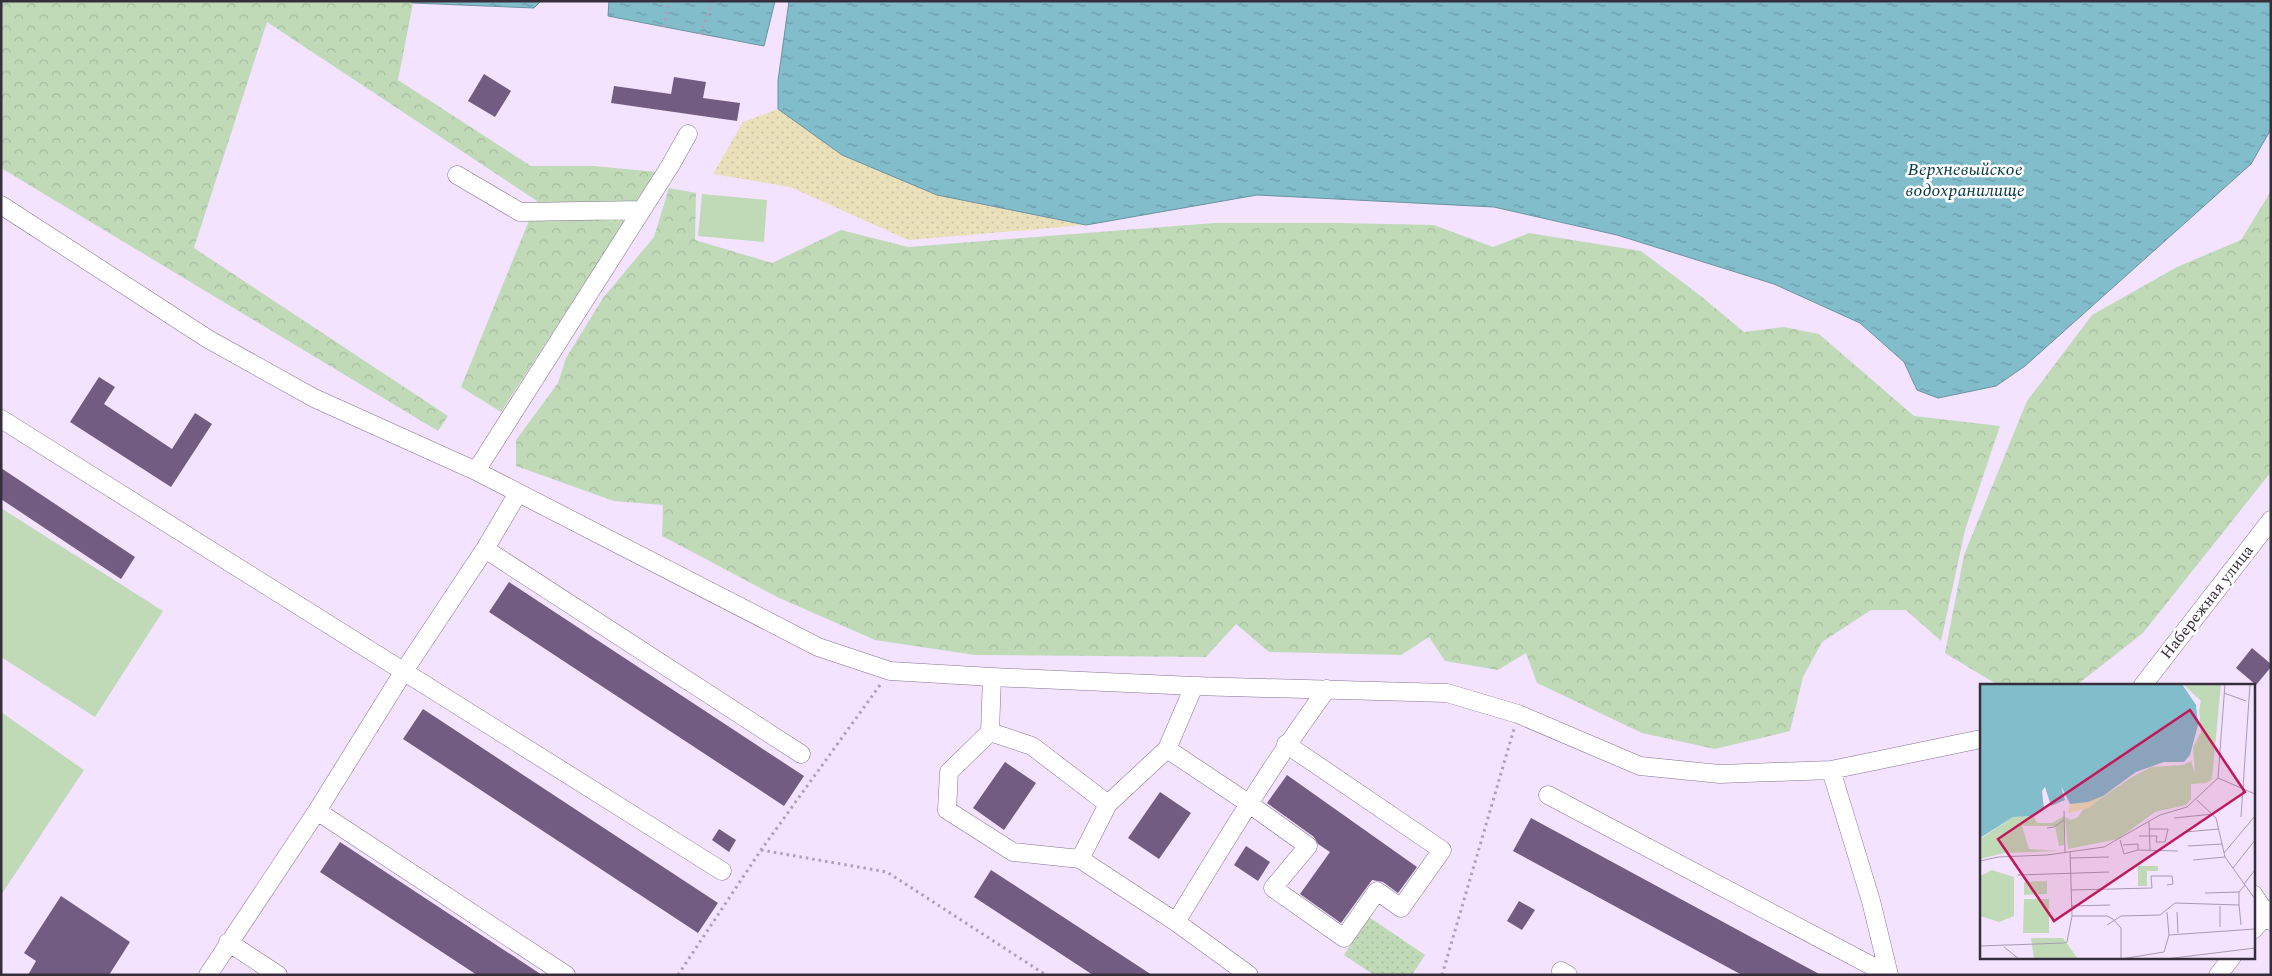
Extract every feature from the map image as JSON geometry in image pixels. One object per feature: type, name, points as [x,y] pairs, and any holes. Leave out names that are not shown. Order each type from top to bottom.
[{"type":"street","points":[[476,472],[688,134]]},
{"type":"street","points":[[457,175],[520,212],[642,210]]},
{"type":"street","points":[[1,205],[208,339],[314,398],[476,472],[818,647],[890,671],[1194,686],[1447,693],[1518,714],[1640,766],[1720,774],[1831,770],[1980,739]]},
{"type":"street","points":[[1,419],[722,871]]},
{"type":"street","points":[[208,975],[228,942],[317,811],[404,671],[485,549],[518,493]]},
{"type":"street","name":"Набережная улица","points":[[2143,684],[2271,520]]},
{"type":"street","points":[[485,549],[801,754]]},
{"type":"street","points":[[992,677],[990,732],[948,772],[948,810],[1013,852],[1080,859],[1176,922],[1249,975]]},
{"type":"street","points":[[1080,859],[1108,804],[1167,749],[1194,686]]},
{"type":"street","points":[[1176,922],[1286,744],[1327,689]]},
{"type":"street","points":[[990,732],[1032,746],[1108,804]]},
{"type":"street","points":[[1167,749],[1308,846],[1273,888],[1344,938],[1377,891],[1401,908],[1442,850],[1286,744]]},
{"type":"street","points":[[1831,770],[1871,901],[1889,975]]},
{"type":"street","points":[[1548,795],[1889,975]]},
{"type":"street","points":[[317,811],[566,975]]},
{"type":"street","points":[[2254,895],[2269,915],[2254,929]]},
{"type":"street","points":[[228,942],[278,975]]},
{"type":"street","points":[[2218,975],[2231,958]]},
{"type":"path","points":[[664,27],[668,1]]},
{"type":"path","points":[[700,34],[712,1]]},
{"type":"path","points":[[678,975],[761,850],[890,671]]},
{"type":"path","points":[[1442,975],[1518,714]]},
{"type":"path","points":[[761,850],[887,872],[1046,975]]},
{"type":"green space","points":[[1,1],[410,1],[413,3],[398,80],[531,166],[594,166],[657,172],[501,412],[461,387],[537,201],[267,22],[194,248],[448,416],[438,431],[1,168]]},
{"type":"green space","points":[[669,188],[696,193],[695,240],[772,263],[841,230],[908,247],[1214,223],[1434,225],[1493,247],[1529,233],[1641,251],[1702,297],[1744,332],[1784,327],[1819,334],[1914,416],[2000,426],[1965,530],[1941,641],[1906,610],[1871,610],[1822,642],[1803,677],[1790,731],[1715,749],[1642,733],[1537,683],[1526,653],[1498,670],[1445,661],[1429,637],[1401,655],[1269,652],[1236,624],[1206,657],[975,655],[875,640],[777,597],[662,536],[663,505],[614,501],[516,466],[516,440],[558,383],[566,358],[603,298],[654,237]]},
{"type":"green space","points":[[2271,191],[2271,472],[2143,633],[2078,684],[1996,684],[1945,653],[1964,555],[2027,401],[2092,315],[2177,267],[2241,240]]},
{"type":"green space","points":[[702,194],[767,200],[764,242],[698,236]]},
{"type":"green space","points":[[1,508],[163,611],[95,717],[1,657]]},
{"type":"green space","points":[[1,712],[84,770],[1,895]]},
{"type":"green space","points":[[1369,917],[1425,955],[1412,975],[1374,975],[1344,955]]},
{"type":"sand","points":[[778,109],[842,155],[937,195],[1086,225],[908,240],[790,187],[713,174],[743,122]]},
{"type":"water","points":[[410,1],[541,1],[534,8],[413,3]]},
{"type":"water","points":[[609,1],[775,1],[764,46],[608,16]]},
{"type":"water","name":"Верхневыйское водохранилище","points":[[789,1],[2271,1],[2271,129],[2251,164],[2025,366],[1996,386],[1938,398],[1917,390],[1904,362],[1860,323],[1774,284],[1617,235],[1494,207],[1257,195],[1086,225],[937,195],[842,155],[778,109],[778,81]]},
{"type":"building","points":[[484,74],[511,91],[495,117],[468,101]]},
{"type":"building","points":[[674,77],[706,82],[703,98],[740,103],[737,121],[611,103],[614,86],[671,94]]},
{"type":"building","points":[[99,377],[115,387],[104,404],[172,449],[195,413],[212,424],[171,487],[70,422]]},
{"type":"building","points":[[1,468],[135,557],[121,579],[1,499]]},
{"type":"building","points":[[509,582],[804,776],[784,806],[489,612]]},
{"type":"building","points":[[2252,648],[2271,664],[2271,667],[2256,685],[2236,668]]},
{"type":"building","points":[[423,709],[718,903],[698,933],[403,739]]},
{"type":"building","points":[[1005,762],[1036,783],[1004,830],[973,808]]},
{"type":"building","points":[[1287,775],[1417,867],[1398,893],[1383,882],[1372,880],[1341,923],[1300,894],[1330,852],[1318,844],[1314,837],[1267,803]]},
{"type":"building","points":[[1160,792],[1191,813],[1159,859],[1128,838]]},
{"type":"building","points":[[1531,818],[1821,975],[1742,975],[1513,851]]},
{"type":"building","points":[[719,829],[736,840],[729,852],[712,840]]},
{"type":"building","points":[[340,842],[542,975],[477,975],[320,872]]},
{"type":"building","points":[[1246,846],[1270,862],[1258,881],[1234,865]]},
{"type":"building","points":[[991,870],[1152,975],[1093,975],[974,897]]},
{"type":"building","points":[[61,896],[130,942],[109,975],[28,975],[36,961],[24,953]]},
{"type":"building","points":[[1519,901],[1535,910],[1522,930],[1507,921]]}]
